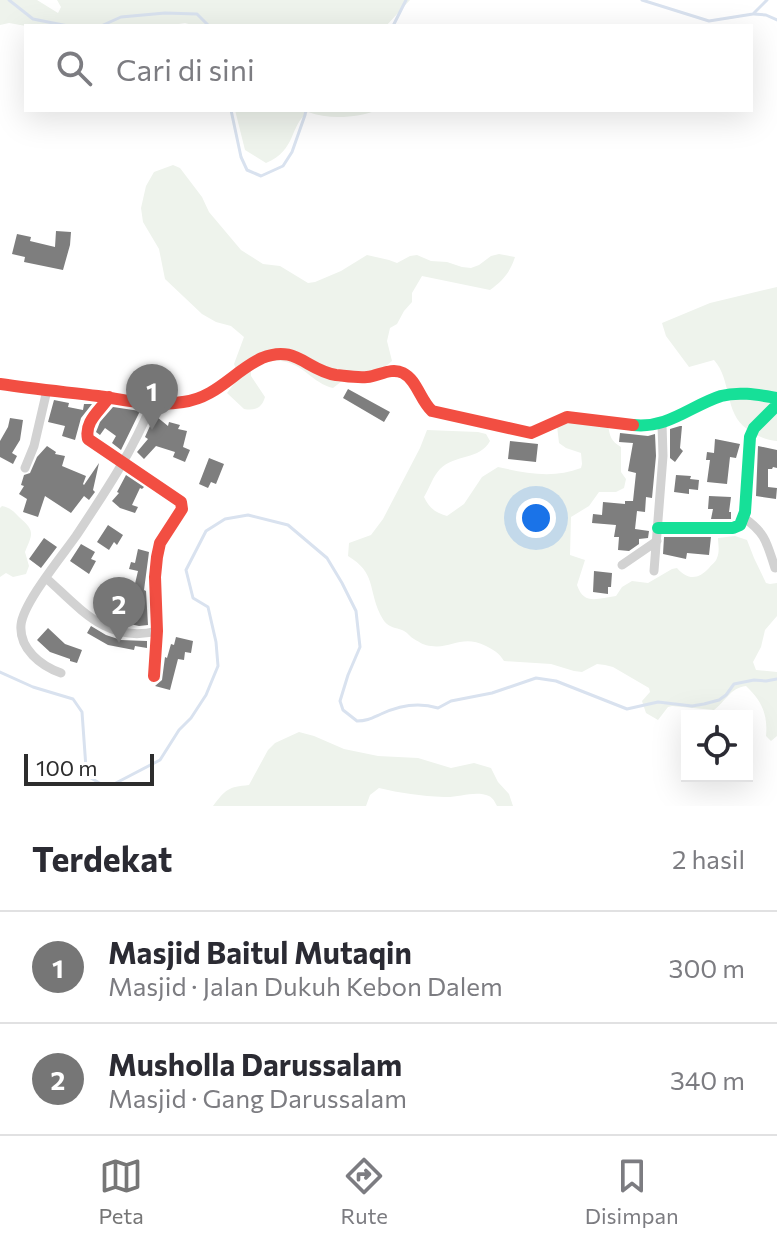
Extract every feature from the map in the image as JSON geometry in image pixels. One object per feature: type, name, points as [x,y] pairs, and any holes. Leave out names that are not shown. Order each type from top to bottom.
[{"type":"street","points":[[0,384],[152,403],[189,402],[205,397],[255,362],[283,352],[298,356],[329,373],[365,378],[399,371],[408,376],[423,403],[432,411],[522,432],[537,432],[567,417],[645,427],[662,424],[722,396],[745,393],[777,398]]},
{"type":"street","points":[[25,468],[34,446],[47,390]]},
{"type":"street","points":[[109,397],[86,426],[86,434],[94,444],[165,490],[182,506],[160,543],[157,557],[154,676]]},
{"type":"street","points":[[61,673],[40,663],[32,655],[21,629],[25,612],[123,463],[152,403]]},
{"type":"street","points":[[622,565],[658,534],[740,525],[744,518],[750,437],[754,428],[777,405]]},
{"type":"street","points":[[654,571],[663,456],[662,424]]},
{"type":"street","points":[[744,518],[765,537],[775,568]]},
{"type":"street","points":[[46,578],[91,619],[107,628],[139,635],[157,631]]},
{"type":"shaded area","points":[[0,0],[37,0],[58,13],[61,7],[57,0],[410,0],[388,24],[0,25]]},
{"type":"shaded area","points":[[236,112],[308,112],[288,145],[276,158],[266,163],[245,150]]},
{"type":"shaded area","points":[[308,112],[371,112],[343,117]]},
{"type":"shaded area","points":[[173,165],[180,168],[202,197],[209,212],[241,250],[263,264],[280,266],[308,283],[341,271],[367,255],[397,263],[417,255],[431,261],[471,268],[499,254],[515,257],[505,276],[490,290],[422,276],[412,293],[412,302],[397,324],[390,328],[387,341],[392,361],[379,372],[351,374],[333,388],[289,363],[268,362],[251,371],[265,397],[264,401],[258,408],[244,409],[227,393],[239,377],[234,364],[244,337],[231,326],[202,314],[165,279],[159,249],[143,222],[141,208],[146,186],[154,172]]},
{"type":"shaded area","points":[[777,287],[777,441],[758,436],[740,422],[731,405],[724,377],[714,360],[689,367],[666,336],[662,323],[710,303]]},
{"type":"shaded area","points":[[568,421],[608,425],[612,438],[621,447],[621,472],[626,479],[624,488],[616,492],[599,492],[589,506],[571,517],[570,555],[585,560],[577,585],[584,596],[592,599],[616,596],[622,587],[632,581],[648,583],[677,568],[689,577],[697,576],[716,560],[718,538],[735,536],[747,540],[766,583],[777,583],[777,616],[765,630],[753,662],[756,670],[777,672],[777,736],[771,741],[766,736],[763,709],[746,686],[732,692],[714,710],[672,706],[658,720],[646,713],[642,701],[650,692],[649,688],[613,667],[597,664],[582,672],[551,664],[504,661],[491,649],[470,641],[429,646],[383,619],[367,575],[348,556],[349,543],[371,535],[383,519],[427,430],[478,432],[486,434],[490,441],[480,451],[446,464],[435,475],[424,497],[433,510],[447,516],[464,504],[482,477],[498,467],[550,474],[581,468],[581,453],[559,443],[557,426]]},
{"type":"shaded area","points":[[2,506],[13,511],[30,529],[31,536],[25,552],[29,566],[26,574],[13,577],[6,573],[0,577]]},
{"type":"shaded area","points":[[299,732],[344,749],[378,756],[418,758],[451,768],[474,763],[491,768],[509,794],[513,806],[497,806],[492,798],[484,794],[435,797],[379,788],[370,795],[366,806],[213,806],[228,790],[249,785],[268,750],[275,743]]},
{"type":"building","points":[[56,231],[71,232],[63,270],[24,262],[25,257],[12,254],[17,234],[31,237],[30,241],[55,247]]},
{"type":"building","points":[[348,389],[390,412],[384,422],[343,398]]},
{"type":"building","points":[[54,400],[83,410],[84,404],[92,404],[81,418],[75,440],[62,436],[65,426],[48,422]]},
{"type":"building","points":[[113,407],[140,411],[121,450],[112,443],[116,436],[105,428],[100,435],[96,432]]},
{"type":"building","points":[[154,417],[168,426],[169,422],[187,431],[183,447],[190,450],[185,462],[173,457],[175,452],[156,446],[144,459],[137,452],[148,439],[145,437]]},
{"type":"building","points":[[10,418],[23,420],[20,440],[12,453],[17,456],[13,464],[0,457],[0,441]]},
{"type":"building","points":[[682,426],[680,448],[683,451],[675,462],[670,458],[670,429]]},
{"type":"building","points":[[620,433],[655,434],[652,498],[646,497],[645,512],[637,511],[635,529],[649,531],[648,538],[639,539],[639,544],[629,551],[618,550],[619,537],[614,537],[616,525],[592,523],[593,514],[602,515],[603,502],[625,504],[625,501],[633,501],[636,473],[628,471],[633,443],[619,442]]},
{"type":"building","points":[[715,439],[740,444],[736,458],[730,457],[727,484],[707,482],[710,460],[706,460],[707,452],[714,453]]},
{"type":"building","points":[[510,441],[538,444],[536,462],[508,459]]},
{"type":"building","points":[[47,446],[55,454],[65,456],[62,466],[86,476],[84,485],[99,463],[95,492],[89,500],[84,496],[71,513],[45,496],[38,517],[23,512],[27,499],[19,494],[24,486],[21,485],[24,475],[30,473],[37,457]]},
{"type":"building","points":[[758,446],[777,450],[777,468],[768,469],[768,487],[777,488],[776,499],[756,496]]},
{"type":"building","points":[[209,458],[224,464],[216,484],[211,482],[208,488],[199,484]]},
{"type":"building","points":[[126,475],[144,487],[140,488],[132,505],[138,507],[135,513],[120,508],[112,501]]},
{"type":"building","points":[[676,475],[699,480],[698,490],[689,489],[689,494],[674,492]]},
{"type":"building","points":[[709,496],[731,497],[731,519],[711,519],[713,509],[708,509]]},
{"type":"building","points":[[108,525],[123,535],[117,545],[114,542],[109,550],[97,542]]},
{"type":"building","points":[[664,537],[711,537],[709,555],[687,553],[686,559],[663,554]]},
{"type":"building","points":[[44,538],[57,547],[41,568],[29,559]]},
{"type":"building","points":[[81,544],[95,552],[91,559],[96,561],[89,574],[70,561]]},
{"type":"building","points":[[138,549],[149,552],[144,590],[148,625],[139,626],[108,619],[118,590],[133,592],[138,571],[129,569],[131,562],[135,563]]},
{"type":"building","points":[[594,571],[612,573],[608,594],[593,592]]},
{"type":"building","points":[[91,626],[121,640],[147,641],[147,648],[135,646],[134,650],[108,645],[87,633]]},
{"type":"building","points":[[48,628],[65,644],[82,650],[77,663],[50,652],[37,640]]},
{"type":"building","points":[[176,637],[193,641],[191,653],[185,652],[184,660],[178,659],[170,690],[155,686],[162,680],[165,657]]},
{"type":"waterway","points":[[9,0],[33,19],[58,24]]},
{"type":"waterway","points":[[394,24],[406,0]]},
{"type":"waterway","points":[[642,0],[709,21],[753,14],[767,0]]},
{"type":"waterway","points":[[105,24],[121,17],[165,13],[197,14],[207,24]]},
{"type":"waterway","points":[[754,14],[777,20]]},
{"type":"waterway","points":[[231,112],[241,157],[247,170],[261,176],[283,166],[292,152],[306,112]]},
{"type":"waterway","points":[[0,672],[33,687],[73,699],[82,712],[86,768],[91,778],[101,784],[114,784],[160,760],[206,695],[218,666],[208,607],[193,598],[186,570],[206,531],[225,519],[248,515],[288,525],[327,558],[342,583],[356,611],[360,647],[340,701],[343,710],[357,721],[410,705],[438,708],[451,701],[492,693],[536,678],[556,681],[627,709],[658,702],[692,706],[704,704],[719,700],[734,684],[777,679]]},
{"type":"traffic: fast","points":[[633,425],[657,424],[721,396],[749,394],[777,398]]},
{"type":"traffic: fast","points":[[658,528],[733,528],[740,525],[745,512],[750,437],[754,428],[777,405]]},
{"type":"traffic: jam","points":[[0,384],[140,402],[172,403],[205,395],[252,363],[284,354],[336,375],[363,377],[398,371],[412,380],[432,411],[531,433],[567,417],[633,425]]},
{"type":"traffic: jam","points":[[109,397],[91,421],[88,439],[181,502],[182,509],[160,543],[157,557],[154,676]]},
{"type":"place","name":"Masjid Baitul Mutaqin","points":[[152,430]]},
{"type":"place","name":"Musholla Darussalam","points":[[119,643]]}]
